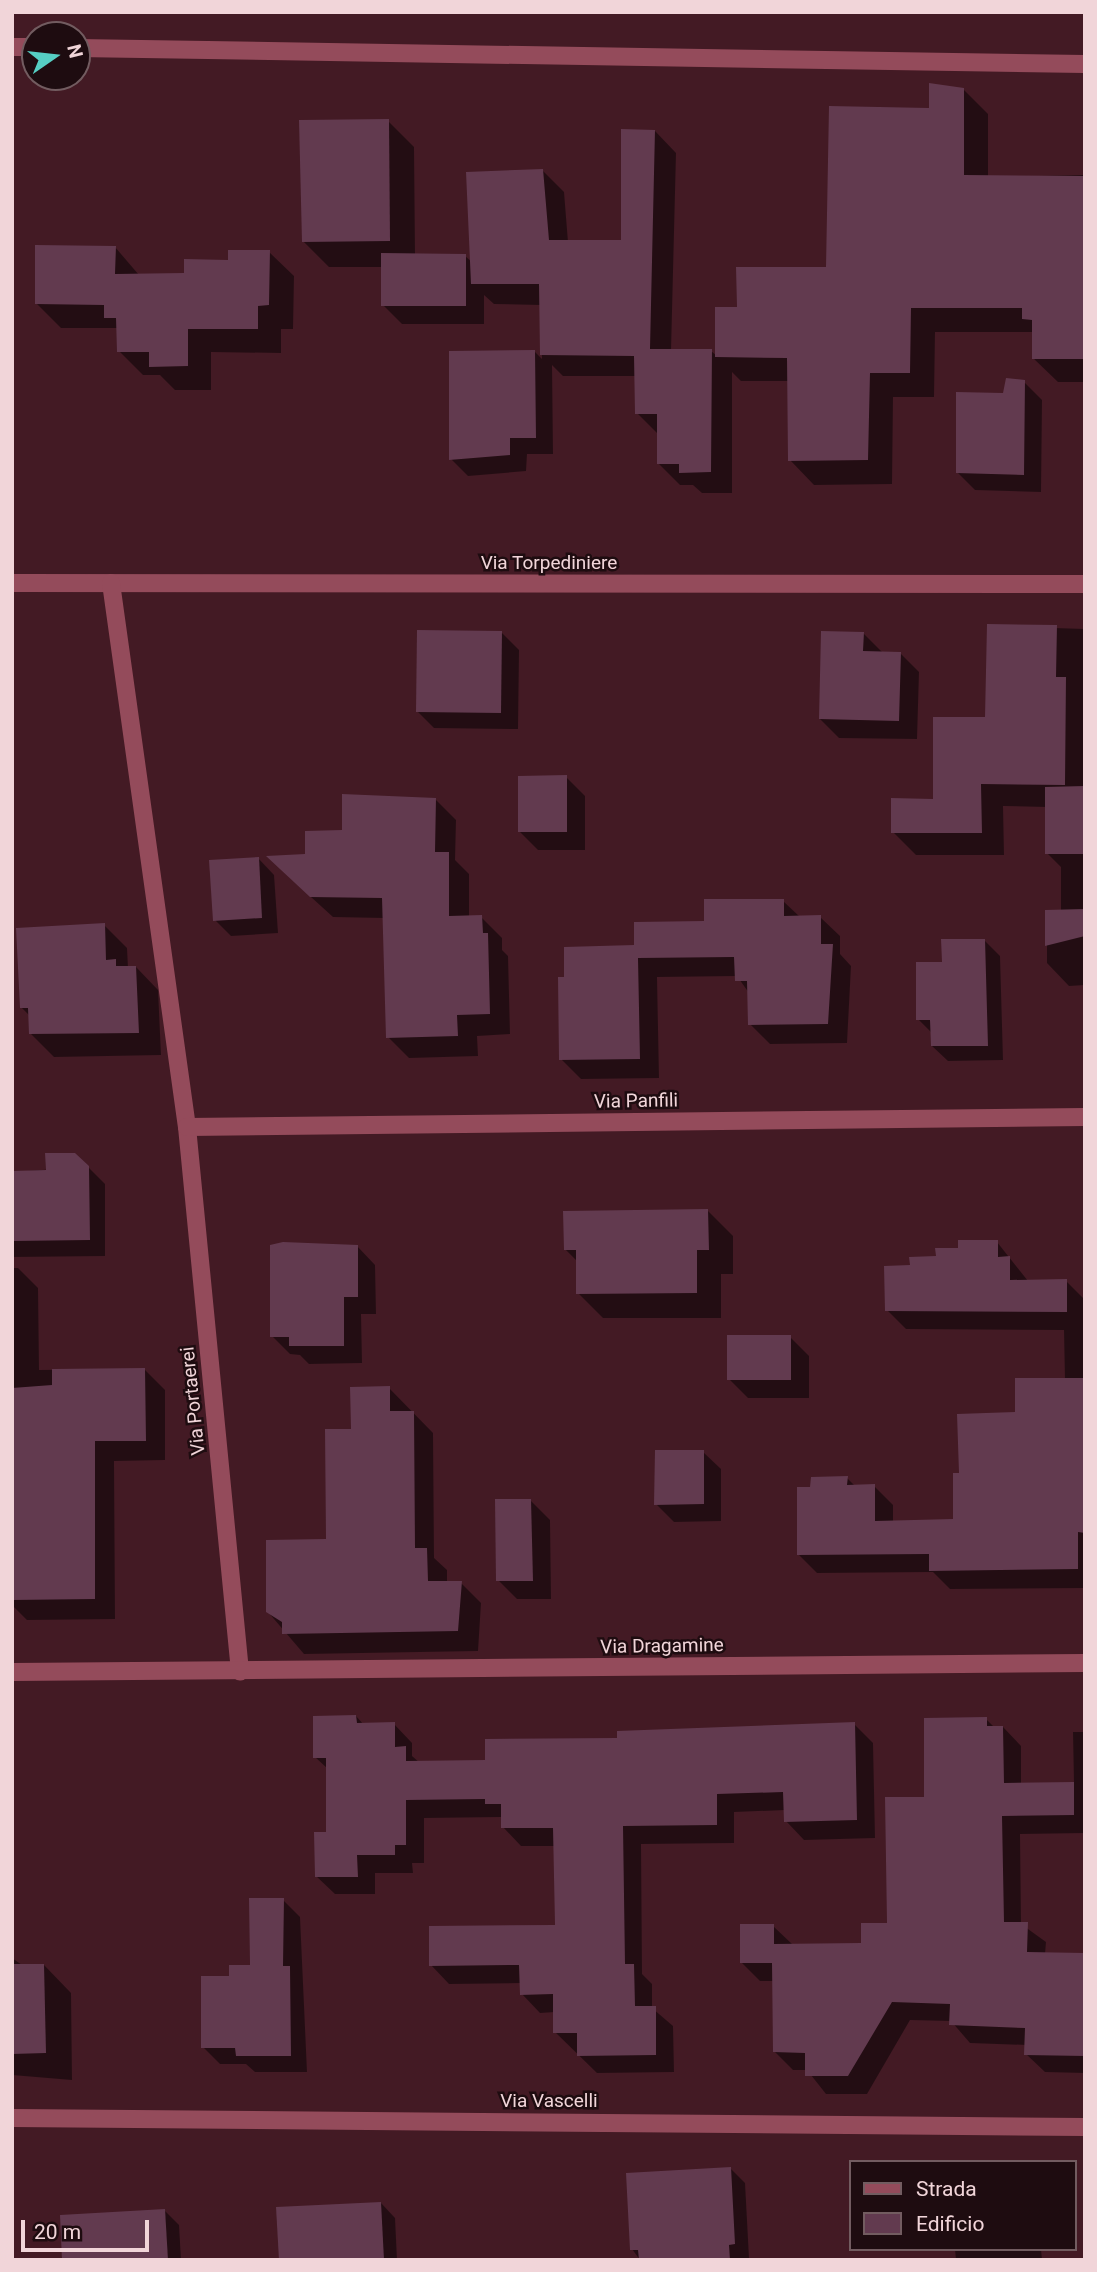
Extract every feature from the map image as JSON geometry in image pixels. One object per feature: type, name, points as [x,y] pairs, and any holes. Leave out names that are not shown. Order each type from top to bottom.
[{"type":"street","points":[[91,48],[1085,64]]},
{"type":"street","name":"Via Torpediniere","points":[[12,583],[1085,584]]},
{"type":"street","name":"Via Portaerei","points":[[111,583],[187,1127],[240,1671]]},
{"type":"street","name":"Via Panfili","points":[[187,1127],[1085,1117]]},
{"type":"street","name":"Via Dragamine","points":[[12,1672],[1085,1663]]},
{"type":"street","name":"Via Vascelli","points":[[12,2118],[1085,2127]]},
{"type":"building","points":[[929,83],[964,88],[964,175],[1085,176],[1085,359],[1032,359],[1032,320],[1022,319],[1022,308],[911,308],[910,373],[870,373],[868,460],[788,461],[787,358],[715,357],[715,307],[737,307],[736,267],[826,267],[829,106],[929,108]]},
{"type":"building","points":[[389,119],[390,241],[302,242],[299,120]]},
{"type":"building","points":[[621,129],[655,130],[650,349],[712,349],[711,472],[679,473],[679,464],[657,464],[657,414],[635,414],[634,356],[540,355],[539,284],[471,284],[466,172],[543,169],[549,240],[621,240]]},
{"type":"building","points":[[35,245],[116,246],[115,274],[184,273],[184,259],[228,260],[228,250],[270,250],[269,305],[258,306],[258,329],[188,329],[188,366],[149,367],[149,352],[117,352],[116,318],[104,318],[104,305],[35,304]]},
{"type":"building","points":[[381,253],[466,254],[466,306],[381,306]]},
{"type":"building","points":[[535,350],[536,438],[510,438],[510,455],[449,460],[449,351]]},
{"type":"building","points":[[1006,378],[1025,380],[1024,475],[956,473],[956,392],[1003,393]]},
{"type":"building","points":[[987,624],[1057,625],[1056,677],[1066,677],[1065,785],[981,784],[982,833],[891,833],[891,798],[933,799],[933,717],[985,717]]},
{"type":"building","points":[[417,630],[502,631],[501,713],[416,712]]},
{"type":"building","points":[[821,631],[864,632],[863,651],[901,652],[899,721],[819,719]]},
{"type":"building","points":[[567,775],[567,832],[518,832],[518,776]]},
{"type":"building","points":[[1085,786],[1085,854],[1045,854],[1045,787]]},
{"type":"building","points":[[342,794],[436,798],[435,852],[449,852],[449,916],[482,915],[483,933],[488,933],[490,1014],[457,1015],[458,1036],[386,1038],[382,898],[310,897],[266,856],[305,854],[305,831],[342,830]]},
{"type":"building","points":[[259,857],[262,918],[213,921],[209,860]]},
{"type":"building","points":[[704,899],[784,899],[784,916],[821,915],[821,944],[833,944],[828,1024],[748,1025],[747,981],[735,981],[734,957],[638,958],[640,1059],[559,1060],[558,977],[564,977],[564,947],[634,945],[634,922],[704,921]]},
{"type":"building","points":[[1085,909],[1085,936],[1045,946],[1045,910]]},
{"type":"building","points":[[105,923],[106,960],[116,959],[116,966],[136,966],[139,1033],[29,1034],[28,1008],[20,1008],[16,928]]},
{"type":"building","points":[[941,939],[985,939],[988,1046],[931,1046],[930,1020],[916,1020],[916,962],[942,962]]},
{"type":"building","points":[[45,1153],[75,1153],[89,1166],[90,1240],[12,1241],[12,1171],[46,1170]]},
{"type":"building","points":[[708,1209],[709,1250],[697,1250],[697,1293],[576,1294],[576,1250],[564,1250],[563,1211]]},
{"type":"building","points":[[958,1240],[998,1240],[998,1257],[1010,1256],[1010,1280],[1067,1279],[1067,1312],[885,1311],[884,1266],[910,1265],[909,1257],[936,1256],[935,1248],[958,1248]]},
{"type":"building","points":[[283,1242],[358,1245],[358,1297],[344,1297],[344,1346],[289,1346],[289,1337],[270,1337],[270,1245]]},
{"type":"building","points":[[727,1335],[791,1335],[791,1380],[727,1380]]},
{"type":"building","points":[[145,1368],[146,1441],[95,1441],[95,1599],[12,1600],[12,1388],[52,1385],[52,1369]]},
{"type":"building","points":[[1015,1378],[1085,1378],[1085,1533],[1078,1532],[1078,1569],[929,1571],[929,1554],[797,1555],[797,1487],[810,1487],[811,1477],[848,1476],[847,1485],[875,1484],[875,1521],[953,1519],[953,1473],[959,1473],[957,1414],[1015,1412]]},
{"type":"building","points":[[390,1386],[390,1411],[414,1411],[415,1548],[427,1548],[428,1581],[462,1581],[458,1631],[282,1634],[282,1622],[266,1612],[266,1540],[326,1539],[325,1429],[351,1429],[350,1387]]},
{"type":"building","points":[[655,1450],[704,1450],[704,1504],[654,1505]]},
{"type":"building","points":[[495,1499],[531,1499],[533,1581],[496,1581]]},
{"type":"building","points":[[356,1715],[357,1723],[395,1722],[395,1747],[406,1746],[406,1761],[485,1760],[485,1739],[617,1738],[617,1731],[855,1722],[857,1820],[784,1822],[783,1792],[717,1794],[717,1825],[623,1826],[625,1964],[634,1964],[635,2006],[656,2006],[656,2055],[577,2056],[577,2033],[553,2033],[553,1994],[520,1995],[519,1965],[429,1966],[429,1926],[555,1925],[553,1828],[501,1828],[501,1804],[485,1804],[485,1799],[406,1800],[406,1845],[395,1845],[395,1855],[357,1855],[358,1877],[315,1877],[314,1832],[326,1832],[326,1758],[313,1758],[313,1716]]},
{"type":"building","points":[[987,1717],[987,1726],[1003,1726],[1004,1783],[1074,1782],[1074,1815],[1002,1816],[1004,1922],[1028,1922],[1027,1952],[1085,1953],[1085,2056],[1024,2055],[1025,2028],[949,2025],[950,2004],[892,2002],[848,2076],[805,2076],[805,2053],[773,2052],[772,1963],[740,1963],[740,1924],[774,1924],[774,1944],[861,1943],[861,1923],[887,1923],[885,1797],[924,1797],[924,1718]]},
{"type":"building","points":[[249,1898],[284,1898],[283,1966],[290,1966],[291,2056],[236,2056],[235,2048],[201,2048],[201,1976],[229,1976],[229,1965],[250,1965]]},
{"type":"building","points":[[12,1964],[44,1964],[46,2053],[12,2054]]},
{"type":"building","points":[[731,2167],[735,2244],[729,2245],[730,2260],[639,2260],[638,2250],[630,2250],[626,2173]]},
{"type":"building","points":[[381,2202],[384,2260],[279,2260],[276,2207]]},
{"type":"building","points":[[165,2209],[168,2260],[62,2260],[60,2215]]}]
